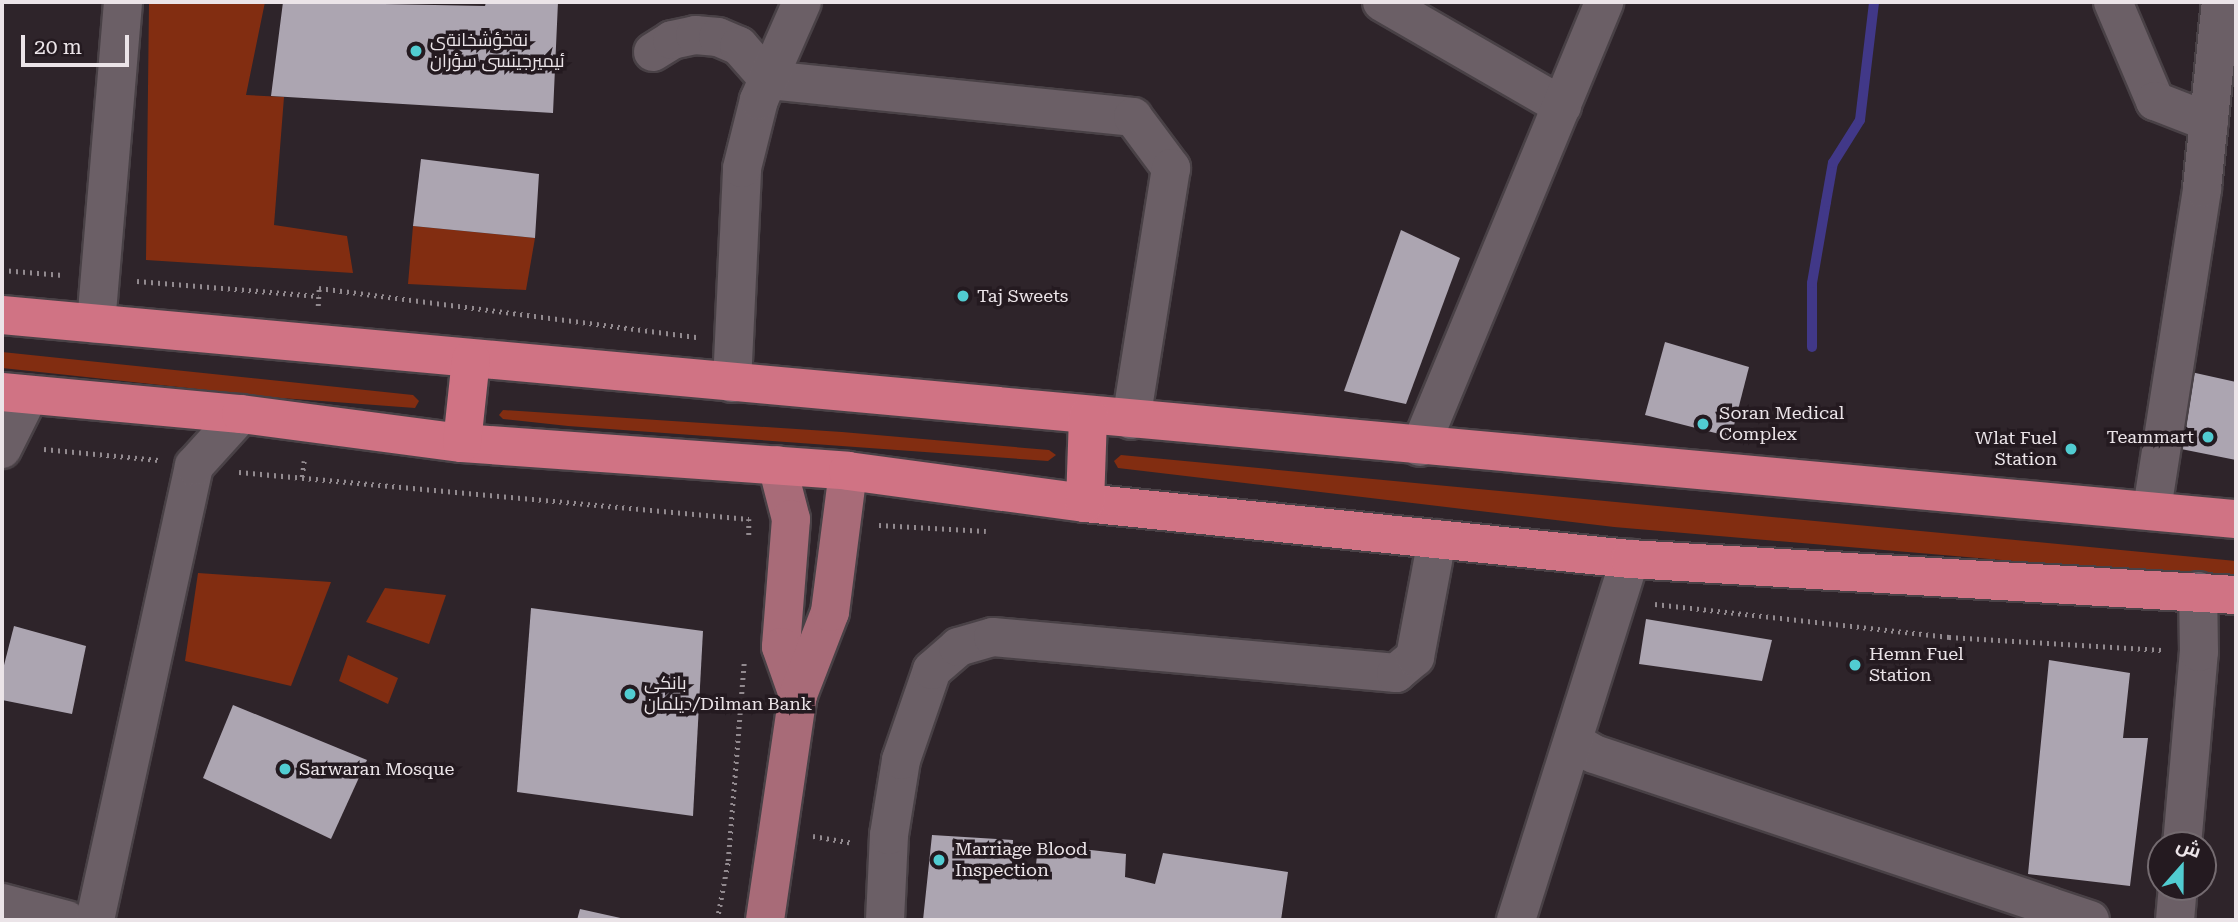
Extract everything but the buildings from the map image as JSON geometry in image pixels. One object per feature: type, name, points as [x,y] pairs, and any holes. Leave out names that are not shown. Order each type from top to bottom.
[{"type":"highway","points":[[2,315],[1420,447],[2152,509],[2236,519]]},
{"type":"highway","points":[[462,443],[471,359]]},
{"type":"highway","points":[[15,394],[241,414],[462,443],[848,471],[1085,503],[1630,559],[2236,595]]},
{"type":"highway","points":[[1085,503],[1088,416]]},
{"type":"main road","points":[[777,465],[791,519],[781,647],[799,695]]},
{"type":"main road","points":[[765,920],[799,695],[827,629],[848,471]]},
{"type":"street","points":[[96,324],[123,2]]},
{"type":"street","points":[[732,383],[742,167],[768,80],[802,2]]},
{"type":"street","points":[[1382,2],[1562,106]]},
{"type":"street","points":[[1420,447],[1604,2]]},
{"type":"street","points":[[2113,2],[2155,100],[2209,122]]},
{"type":"street","points":[[2152,509],[2209,122],[2221,2]]},
{"type":"street","points":[[653,52],[673,40],[718,37],[739,46],[768,80],[1133,117],[1171,168],[1131,420]]},
{"type":"street","points":[[2,447],[15,394]]},
{"type":"street","points":[[95,920],[194,466],[241,414]]},
{"type":"street","points":[[885,920],[888,850],[901,760],[916,708],[932,670],[958,647],[993,637],[1396,673],[1415,657],[1437,539]]},
{"type":"street","points":[[1517,920],[1630,559]]},
{"type":"street","points":[[2183,831],[2199,652],[2198,591]]},
{"type":"street","points":[[1574,742],[1594,754],[2090,920]]},
{"type":"street","points":[[2175,920],[2177,901]]},
{"type":"street","points":[[2,903],[67,920]]},
{"type":"path","points":[[2,270],[318,296]]},
{"type":"path","points":[[2,447],[749,519],[748,547]]},
{"type":"path","points":[[717,920],[728,861],[744,656]]},
{"type":"path","points":[[778,830],[888,850]]},
{"type":"shaded area","points":[[149,2],[265,2],[246,95],[284,97],[274,225],[347,236],[353,273],[146,260]]},
{"type":"shaded area","points":[[413,226],[535,238],[526,290],[408,284]]},
{"type":"shaded area","points":[[2,352],[413,395],[419,401],[415,408],[281,398],[2,368]]},
{"type":"shaded area","points":[[503,410],[842,432],[1049,450],[1056,455],[1048,461],[568,426],[503,419],[499,415]]},
{"type":"shaded area","points":[[1121,455],[2236,561],[2236,580],[1614,527],[1118,468],[1114,461]]},
{"type":"shaded area","points":[[198,573],[331,582],[291,686],[185,661]]},
{"type":"shaded area","points":[[385,588],[446,595],[429,644],[366,622]]},
{"type":"shaded area","points":[[348,655],[398,678],[388,704],[339,681]]},
{"type":"waterway","points":[[1812,347],[1812,283],[1833,163],[1860,120],[1874,2]]},
{"type":"place","name":"نةخؤشخانةى ئیميرجينسى سؤران","points":[[416,51]]},
{"type":"place","name":"Taj Sweets","points":[[963,296]]},
{"type":"place","name":"Soran Medical Complex","points":[[1703,424]]},
{"type":"place","name":"Teammart","points":[[2208,437]]},
{"type":"place","name":"Wlat Fuel Station","points":[[2071,449]]},
{"type":"place","name":"Hemn Fuel Station","points":[[1855,665]]},
{"type":"place","name":"بانکی دیلمان/Dilman Bank","points":[[630,694]]},
{"type":"place","name":"Sarwaran Mosque","points":[[285,769]]},
{"type":"place","name":"Marriage Blood Inspection","points":[[939,860]]}]
